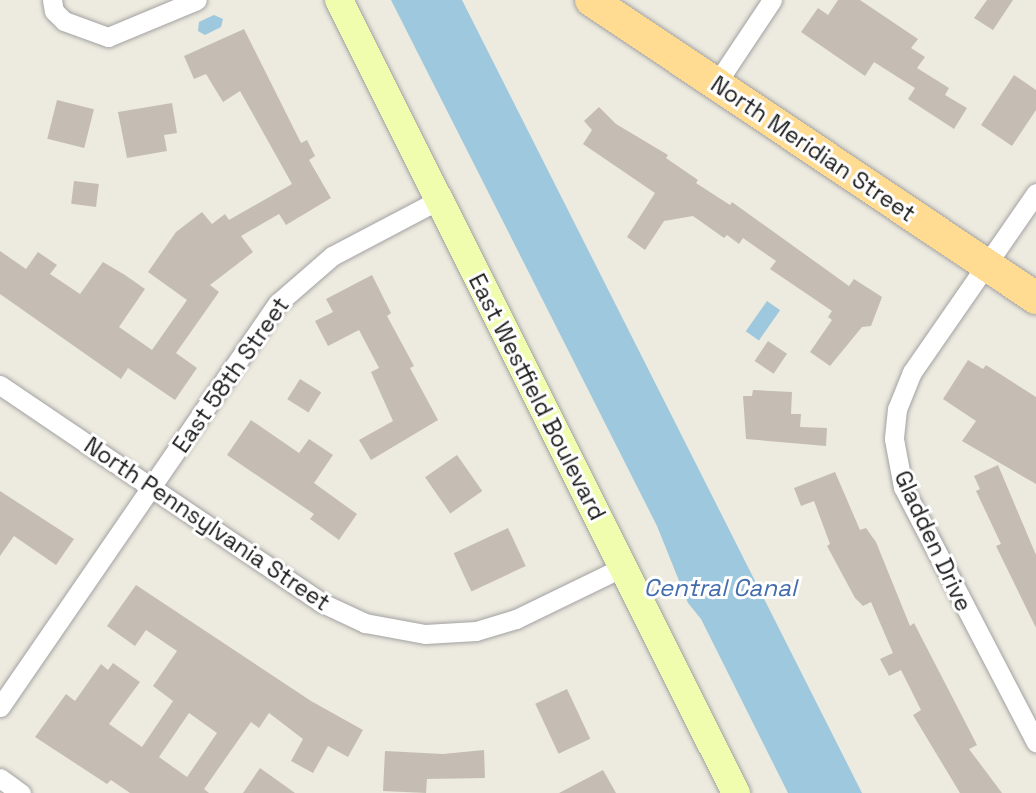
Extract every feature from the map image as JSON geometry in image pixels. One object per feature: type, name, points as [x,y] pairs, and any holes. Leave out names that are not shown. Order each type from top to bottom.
[{"type":"main road","name":"East Westfield Boulevard","points":[[339,0],[736,793]]},
{"type":"main road","name":"North Meridian Street","points":[[591,0],[1036,298]]},
{"type":"street","points":[[52,0],[54,11],[64,21],[108,37],[198,0]]},
{"type":"street","points":[[716,84],[772,0]]},
{"type":"street","name":"Gladden Drive","points":[[1036,193],[988,266],[912,372],[897,409],[895,449],[903,487],[1036,743]]},
{"type":"street","name":"East 58th Street","points":[[0,707],[278,303],[306,274],[372,231],[438,200]]},
{"type":"street","name":"North Pennsylvania Street","points":[[0,385],[320,602],[395,631],[437,635],[497,626],[623,567]]},
{"type":"street","points":[[0,778],[21,793]]},
{"type":"water","name":"Central Canal","points":[[391,0],[462,0],[862,793],[788,793],[701,619],[688,603],[657,526]]},
{"type":"water","points":[[214,15],[223,19],[221,27],[205,35],[198,31],[199,22]]},
{"type":"water","points":[[767,301],[780,310],[759,340],[746,331]]},
{"type":"building","points":[[838,0],[860,0],[918,39],[911,48],[925,57],[917,68],[949,88],[945,95],[967,108],[954,129],[908,99],[915,88],[874,62],[865,76],[801,32],[818,8],[828,15]]},
{"type":"building","points":[[987,0],[1013,0],[993,30],[974,18]]},
{"type":"building","points":[[244,29],[301,143],[307,140],[315,156],[309,160],[331,198],[286,225],[279,214],[241,236],[253,252],[210,285],[219,292],[176,353],[197,368],[175,400],[128,368],[121,379],[0,294],[0,251],[26,269],[38,252],[57,265],[50,274],[80,294],[103,262],[125,275],[145,289],[119,327],[152,350],[187,300],[148,272],[176,232],[202,212],[212,224],[225,214],[229,220],[292,184],[240,91],[223,102],[206,74],[194,79],[184,56]]},
{"type":"building","points":[[1014,75],[1036,90],[1036,110],[1012,146],[981,125]]},
{"type":"building","points":[[57,100],[94,109],[84,148],[47,139]]},
{"type":"building","points":[[172,103],[177,133],[164,135],[167,151],[127,158],[118,112]]},
{"type":"building","points":[[599,107],[616,124],[668,155],[666,158],[698,180],[696,183],[730,205],[732,202],[849,286],[854,279],[882,297],[871,326],[862,327],[830,366],[810,352],[832,320],[828,317],[832,311],[770,269],[776,261],[743,238],[739,244],[727,235],[724,238],[693,216],[664,221],[645,250],[627,237],[655,193],[583,144],[592,130],[584,121]]},
{"type":"building","points":[[74,181],[99,184],[96,207],[71,204]]},
{"type":"building","points":[[372,275],[391,313],[387,316],[414,366],[410,368],[438,420],[371,460],[359,440],[393,421],[371,372],[379,368],[359,330],[328,346],[315,321],[333,312],[326,299]]},
{"type":"building","points":[[768,341],[787,354],[774,374],[755,361]]},
{"type":"building","points":[[968,360],[983,369],[986,365],[1036,397],[1036,484],[962,441],[976,421],[943,399]]},
{"type":"building","points":[[300,379],[321,392],[308,413],[287,399]]},
{"type":"building","points":[[753,390],[792,392],[791,414],[801,414],[800,427],[827,428],[826,446],[746,439],[743,396],[752,396]]},
{"type":"building","points":[[251,420],[299,453],[309,439],[333,455],[314,483],[357,514],[339,540],[310,519],[314,514],[227,455]]},
{"type":"building","points":[[457,455],[482,491],[450,513],[425,477]]},
{"type":"building","points":[[998,465],[1036,555],[1036,628],[996,546],[1001,544],[976,491],[980,489],[974,476]]},
{"type":"building","points":[[835,472],[860,530],[866,528],[876,542],[910,626],[914,623],[977,745],[969,749],[1002,793],[960,793],[913,715],[921,710],[901,670],[889,676],[880,659],[893,653],[871,602],[863,606],[855,598],[827,546],[830,544],[814,501],[801,506],[794,488]]},
{"type":"building","points":[[0,491],[74,539],[56,565],[14,536],[0,556]]},
{"type":"building","points":[[508,528],[526,566],[471,591],[454,553]]},
{"type":"building","points":[[136,585],[311,701],[363,730],[348,757],[328,746],[313,773],[291,761],[303,739],[269,713],[259,728],[251,722],[204,789],[209,793],[130,793],[111,780],[107,784],[35,737],[66,694],[75,701],[101,664],[108,670],[113,663],[140,682],[109,724],[142,747],[173,701],[153,686],[177,651],[146,630],[135,646],[107,626]],"holes":[[[189,713],[217,733],[187,777],[159,757]]]},
{"type":"building","points":[[567,689],[590,739],[559,754],[535,704]]},
{"type":"building","points":[[484,750],[485,778],[427,779],[426,793],[383,791],[385,751],[443,754]]},
{"type":"building","points":[[260,768],[295,793],[243,793]]},
{"type":"building","points":[[603,770],[616,793],[559,793]]}]
